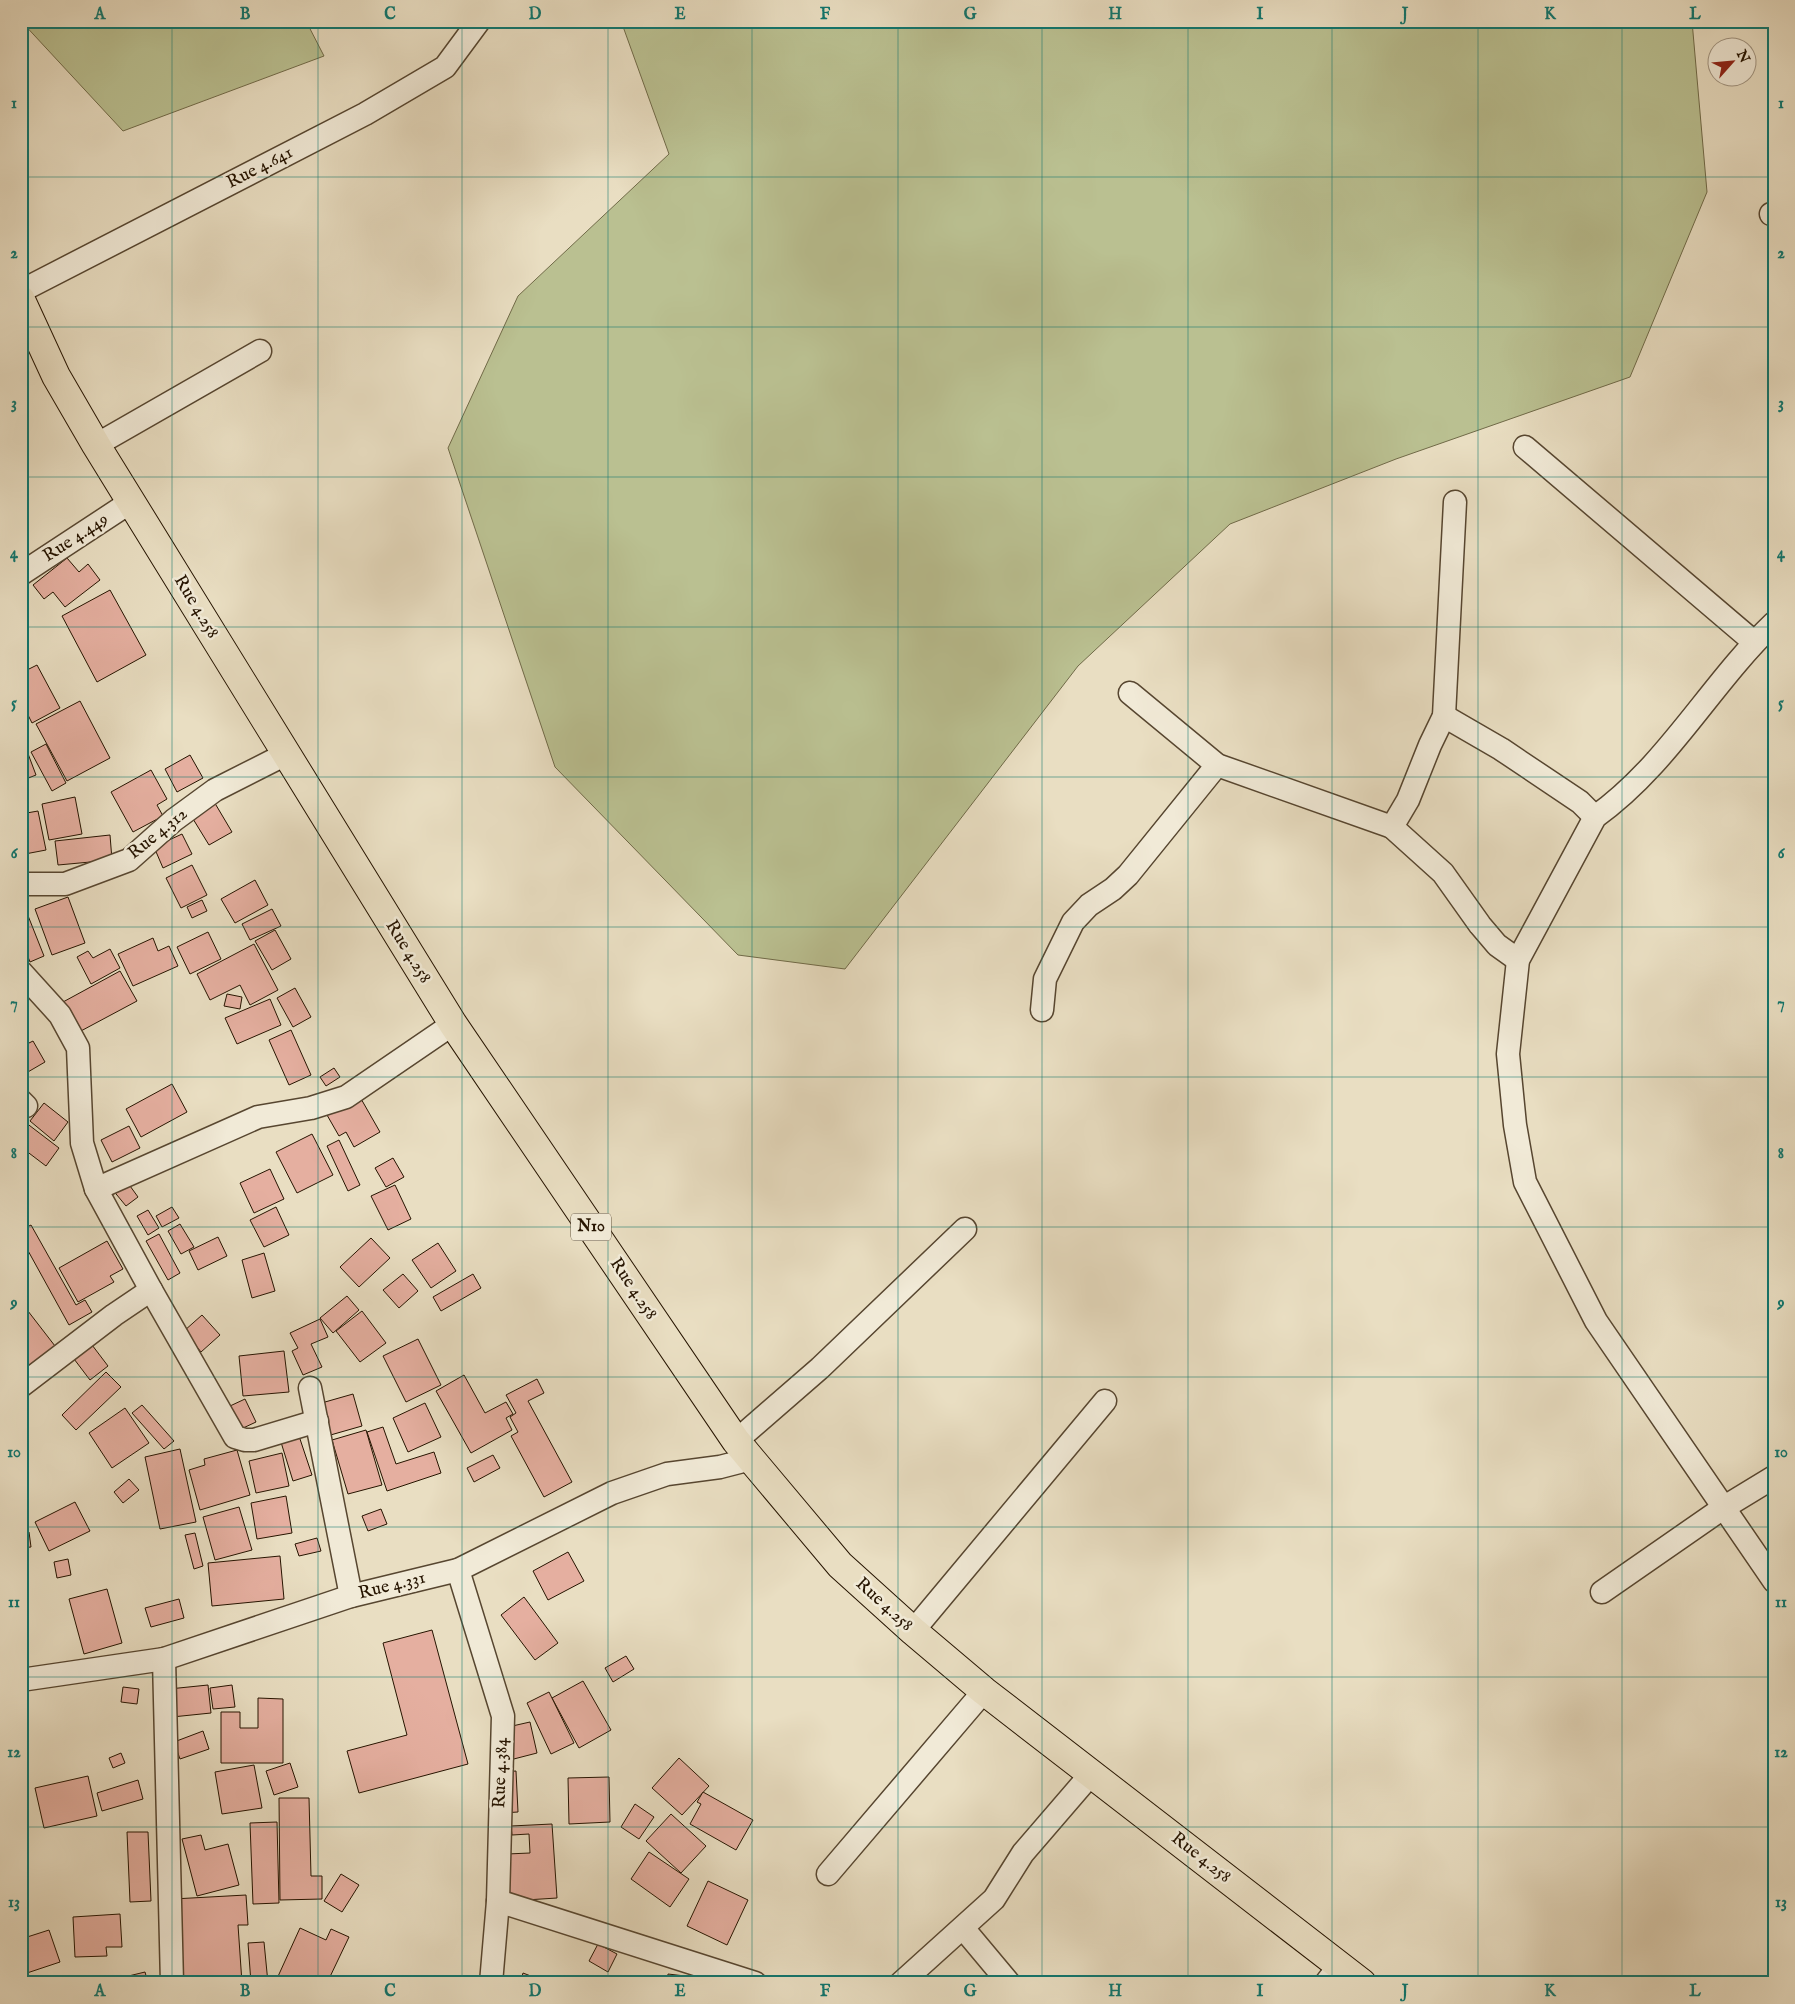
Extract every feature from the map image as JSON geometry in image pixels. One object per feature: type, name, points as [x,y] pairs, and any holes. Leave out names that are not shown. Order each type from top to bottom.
[{"type":"highway","name":"Rue 4.258","points":[[21,300],[56,376],[96,445],[453,1024],[744,1450],[840,1566],[912,1631],[984,1692],[1193,1851],[1332,1974],[1362,1983]]},
{"type":"street","name":"Rue 4.641","points":[[21,291],[366,114],[445,67],[479,21]]},
{"type":"street","points":[[96,445],[260,351]]},
{"type":"street","points":[[1525,447],[1754,642]]},
{"type":"street","name":"Rue 4.449","points":[[21,574],[132,501]]},
{"type":"street","points":[[1392,826],[1408,800],[1444,716],[1455,502]]},
{"type":"street","points":[[1774,624],[1754,642],[1668,749],[1615,803],[1595,816],[1518,960],[1508,1054],[1515,1125],[1525,1182],[1596,1321],[1774,1581]]},
{"type":"street","points":[[1130,693],[1217,765],[1392,826],[1443,873],[1497,945],[1518,960]]},
{"type":"street","points":[[1444,716],[1501,749],[1580,802],[1595,816]]},
{"type":"street","name":"Rue 4.312","points":[[21,884],[65,884],[128,860],[174,820],[215,790],[286,754]]},
{"type":"street","points":[[1042,1010],[1045,979],[1073,922],[1089,905],[1113,889],[1128,875],[1217,765]]},
{"type":"street","points":[[21,972],[60,1015],[78,1048],[82,1143],[96,1189],[151,1290],[235,1436],[245,1440],[254,1440],[317,1421]]},
{"type":"street","points":[[96,1189],[258,1117],[311,1108],[346,1097],[453,1024]]},
{"type":"street","points":[[744,1450],[820,1368],[965,1229]]},
{"type":"street","points":[[21,1386],[114,1315],[151,1290]]},
{"type":"street","points":[[310,1388],[352,1596]]},
{"type":"street","points":[[912,1631],[1106,1402]]},
{"type":"street","name":"Rue 4.331","points":[[21,1680],[164,1659],[352,1596],[458,1570],[612,1493],[667,1474],[720,1467],[744,1450]]},
{"type":"street","points":[[1602,1592],[1723,1508],[1774,1477]]},
{"type":"street","name":"Rue 4.384","points":[[458,1570],[503,1716],[498,1901],[491,1983]]},
{"type":"street","points":[[164,1659],[172,1983]]},
{"type":"street","points":[[828,1874],[984,1692]]},
{"type":"street","points":[[901,1983],[994,1898],[1023,1853],[1090,1774]]},
{"type":"street","points":[[498,1901],[755,1983]]},
{"type":"street","points":[[963,1928],[1009,1983]]},
{"type":"green space","points":[[21,21],[306,21],[324,56],[123,131]]},
{"type":"green space","points":[[621,21],[1692,21],[1707,192],[1630,377],[1396,459],[1230,524],[1078,666],[845,969],[738,955],[555,767],[448,448],[518,296],[669,154]]},
{"type":"building","points":[[67,558],[79,572],[88,564],[100,580],[65,607],[53,592],[44,599],[33,585]]},
{"type":"building","points":[[110,590],[146,655],[97,682],[62,616]]},
{"type":"building","points":[[21,595],[26,609],[21,611]]},
{"type":"building","points":[[37,665],[60,708],[32,723],[28,715],[21,718],[21,673]]},
{"type":"building","points":[[80,701],[110,758],[67,781],[36,724]]},
{"type":"building","points":[[21,735],[36,775],[21,781]]},
{"type":"building","points":[[46,744],[66,783],[52,791],[31,752]]},
{"type":"building","points":[[190,755],[203,778],[177,792],[165,769]]},
{"type":"building","points":[[151,770],[167,799],[157,805],[163,816],[133,832],[111,792]]},
{"type":"building","points":[[75,797],[82,834],[49,840],[42,804]]},
{"type":"building","points":[[213,800],[232,832],[209,845],[190,814]]},
{"type":"building","points":[[38,811],[46,850],[25,854],[21,832],[21,814]]},
{"type":"building","points":[[182,834],[192,854],[163,868],[154,847]]},
{"type":"building","points":[[110,835],[112,860],[58,865],[55,841]]},
{"type":"building","points":[[192,865],[207,895],[181,908],[166,878]]},
{"type":"building","points":[[255,880],[268,905],[235,923],[221,899]]},
{"type":"building","points":[[68,897],[85,943],[52,955],[35,909]]},
{"type":"building","points":[[21,898],[44,956],[30,962],[21,939]]},
{"type":"building","points":[[202,900],[207,911],[192,918],[187,907]]},
{"type":"building","points":[[272,909],[281,926],[250,940],[242,924]]},
{"type":"building","points":[[275,930],[291,959],[272,970],[255,941]]},
{"type":"building","points":[[208,932],[221,959],[190,974],[177,947]]},
{"type":"building","points":[[153,938],[158,951],[169,946],[178,966],[133,986],[118,954]]},
{"type":"building","points":[[254,944],[278,990],[250,1005],[240,985],[210,1000],[197,974]]},
{"type":"building","points":[[110,949],[120,968],[91,984],[77,957],[88,951],[93,958]]},
{"type":"building","points":[[120,971],[137,1001],[79,1032],[63,1002]]},
{"type":"building","points":[[295,988],[311,1017],[293,1027],[277,998]]},
{"type":"building","points":[[227,994],[242,997],[240,1009],[224,1006]]},
{"type":"building","points":[[270,999],[281,1025],[237,1044],[225,1018]]},
{"type":"building","points":[[291,1030],[311,1075],[289,1085],[269,1040]]},
{"type":"building","points":[[33,1041],[45,1062],[21,1076],[21,1047]]},
{"type":"building","points":[[334,1068],[340,1077],[326,1086],[320,1077]]},
{"type":"building","points":[[172,1084],[187,1112],[141,1137],[126,1109]]},
{"type":"building","points":[[360,1097],[380,1132],[354,1147],[346,1132],[339,1136],[327,1115]]},
{"type":"building","points":[[44,1103],[68,1122],[54,1141],[30,1121]]},
{"type":"building","points":[[21,1119],[59,1148],[46,1166],[21,1147]]},
{"type":"building","points":[[129,1126],[140,1148],[112,1162],[101,1140]]},
{"type":"building","points":[[312,1134],[333,1175],[297,1193],[276,1152]]},
{"type":"building","points":[[339,1140],[360,1185],[348,1191],[327,1146]]},
{"type":"building","points":[[393,1158],[404,1177],[386,1187],[375,1168]]},
{"type":"building","points":[[270,1169],[284,1199],[254,1213],[240,1183]]},
{"type":"building","points":[[125,1179],[138,1197],[126,1206],[112,1189]]},
{"type":"building","points":[[395,1185],[411,1219],[388,1230],[371,1196]]},
{"type":"building","points":[[172,1207],[179,1218],[162,1227],[156,1216]]},
{"type":"building","points":[[276,1207],[289,1235],[264,1247],[250,1220]]},
{"type":"building","points":[[148,1210],[159,1228],[148,1235],[137,1216]]},
{"type":"building","points":[[180,1224],[194,1247],[181,1254],[168,1231]]},
{"type":"building","points":[[31,1225],[76,1305],[85,1300],[92,1312],[69,1325],[21,1238],[21,1230]]},
{"type":"building","points":[[159,1234],[180,1273],[168,1280],[146,1241]]},
{"type":"building","points":[[218,1237],[227,1256],[198,1270],[189,1251]]},
{"type":"building","points":[[371,1238],[390,1258],[359,1287],[340,1267]]},
{"type":"building","points":[[107,1241],[123,1269],[110,1276],[114,1282],[78,1302],[59,1268]]},
{"type":"building","points":[[438,1243],[456,1271],[431,1288],[412,1260]]},
{"type":"building","points":[[264,1253],[275,1291],[252,1298],[242,1260]]},
{"type":"building","points":[[403,1274],[418,1291],[399,1308],[383,1290]]},
{"type":"building","points":[[473,1274],[481,1288],[441,1311],[433,1297]]},
{"type":"building","points":[[347,1296],[359,1310],[333,1333],[320,1318]]},
{"type":"building","points":[[21,1302],[55,1346],[28,1367],[21,1359]]},
{"type":"building","points":[[362,1311],[386,1343],[360,1362],[336,1331]]},
{"type":"building","points":[[202,1315],[220,1335],[201,1352],[184,1331]]},
{"type":"building","points":[[320,1319],[328,1337],[311,1344],[322,1367],[303,1375],[292,1351],[298,1348],[290,1333]]},
{"type":"building","points":[[418,1339],[441,1385],[406,1402],[383,1356]]},
{"type":"building","points":[[89,1341],[108,1366],[90,1380],[71,1355]]},
{"type":"building","points":[[284,1351],[289,1392],[243,1396],[239,1356]]},
{"type":"building","points":[[106,1372],[121,1387],[76,1430],[62,1415]]},
{"type":"building","points":[[464,1375],[485,1413],[506,1402],[513,1414],[506,1418],[512,1430],[471,1453],[436,1391]]},
{"type":"building","points":[[537,1379],[544,1393],[528,1401],[572,1482],[544,1497],[511,1436],[518,1432],[510,1417],[516,1413],[506,1395]]},
{"type":"building","points":[[353,1394],[362,1426],[320,1438],[311,1406]]},
{"type":"building","points":[[245,1399],[256,1422],[241,1429],[230,1406]]},
{"type":"building","points":[[425,1403],[441,1437],[408,1452],[393,1418]]},
{"type":"building","points":[[142,1405],[174,1441],[164,1449],[132,1413]]},
{"type":"building","points":[[125,1408],[149,1443],[112,1468],[89,1433]]},
{"type":"building","points":[[383,1427],[396,1464],[434,1452],[441,1473],[387,1491],[367,1432]]},
{"type":"building","points":[[366,1430],[382,1485],[348,1494],[332,1440]]},
{"type":"building","points":[[298,1433],[312,1475],[293,1481],[280,1439]]},
{"type":"building","points":[[180,1449],[196,1522],[160,1529],[145,1457]]},
{"type":"building","points":[[237,1450],[250,1495],[200,1510],[189,1470],[205,1465],[204,1459]]},
{"type":"building","points":[[282,1453],[289,1486],[256,1493],[249,1461]]},
{"type":"building","points":[[493,1455],[500,1468],[474,1482],[467,1468]]},
{"type":"building","points":[[129,1479],[139,1490],[123,1503],[114,1492]]},
{"type":"building","points":[[286,1496],[292,1533],[257,1539],[251,1503]]},
{"type":"building","points":[[75,1502],[90,1531],[49,1551],[35,1522]]},
{"type":"building","points":[[239,1507],[252,1550],[215,1560],[203,1517]]},
{"type":"building","points":[[381,1509],[387,1524],[368,1531],[362,1516]]},
{"type":"building","points":[[29,1532],[31,1547],[21,1548],[21,1533]]},
{"type":"building","points":[[195,1533],[203,1566],[194,1569],[185,1535]]},
{"type":"building","points":[[317,1538],[321,1551],[299,1556],[295,1544]]},
{"type":"building","points":[[568,1552],[584,1581],[548,1600],[533,1571]]},
{"type":"building","points":[[280,1556],[284,1599],[212,1606],[208,1563]]},
{"type":"building","points":[[68,1559],[71,1575],[57,1578],[54,1562]]},
{"type":"building","points":[[107,1589],[122,1643],[84,1654],[69,1599]]},
{"type":"building","points":[[524,1597],[558,1643],[535,1660],[501,1615]]},
{"type":"building","points":[[179,1599],[184,1618],[151,1627],[145,1608]]},
{"type":"building","points":[[432,1630],[468,1764],[359,1793],[347,1751],[407,1735],[383,1643]]},
{"type":"building","points":[[626,1656],[634,1669],[613,1682],[605,1668]]},
{"type":"building","points":[[583,1681],[611,1730],[579,1748],[552,1698]]},
{"type":"building","points":[[208,1685],[211,1713],[172,1717],[169,1689]]},
{"type":"building","points":[[232,1685],[235,1707],[213,1709],[210,1688]]},
{"type":"building","points":[[123,1687],[139,1689],[137,1704],[121,1702]]},
{"type":"building","points":[[549,1692],[574,1743],[551,1754],[527,1703]]},
{"type":"building","points":[[258,1698],[283,1699],[283,1763],[221,1763],[221,1712],[240,1712],[240,1728],[258,1728]]},
{"type":"building","points":[[530,1722],[537,1753],[506,1761],[499,1729]]},
{"type":"building","points":[[203,1731],[209,1749],[180,1759],[174,1742]]},
{"type":"building","points":[[121,1753],[125,1763],[113,1768],[109,1758]]},
{"type":"building","points":[[679,1758],[709,1786],[682,1815],[652,1788]]},
{"type":"building","points":[[290,1763],[298,1787],[274,1795],[266,1771]]},
{"type":"building","points":[[254,1765],[262,1808],[222,1814],[215,1772]]},
{"type":"building","points":[[516,1771],[518,1812],[502,1813],[500,1772]]},
{"type":"building","points":[[88,1776],[97,1816],[44,1828],[35,1788]]},
{"type":"building","points":[[609,1777],[610,1822],[569,1824],[568,1778]]},
{"type":"building","points":[[138,1780],[143,1799],[102,1811],[97,1793]]},
{"type":"building","points":[[703,1792],[753,1820],[736,1850],[690,1824],[701,1804],[697,1802]]},
{"type":"building","points":[[279,1798],[309,1798],[311,1876],[322,1876],[322,1899],[280,1900]]},
{"type":"building","points":[[635,1804],[654,1817],[639,1839],[621,1827]]},
{"type":"building","points":[[671,1814],[706,1846],[681,1873],[646,1841]]},
{"type":"building","points":[[277,1822],[279,1903],[253,1904],[250,1823]]},
{"type":"building","points":[[552,1824],[557,1898],[510,1901],[507,1854],[530,1853],[529,1834],[512,1835],[511,1826]]},
{"type":"building","points":[[127,1832],[148,1832],[151,1901],[130,1902]]},
{"type":"building","points":[[201,1835],[205,1850],[228,1844],[239,1885],[197,1896],[182,1839]]},
{"type":"building","points":[[649,1852],[689,1879],[670,1907],[631,1879]]},
{"type":"building","points":[[341,1874],[359,1885],[342,1912],[324,1901]]},
{"type":"building","points":[[708,1881],[748,1900],[727,1945],[687,1926]]},
{"type":"building","points":[[246,1895],[248,1925],[238,1925],[242,1983],[163,1983],[173,1899]]},
{"type":"building","points":[[120,1914],[122,1947],[106,1947],[107,1956],[75,1957],[73,1917]]},
{"type":"building","points":[[300,1928],[326,1940],[331,1929],[349,1937],[327,1983],[275,1983]]},
{"type":"building","points":[[49,1930],[60,1962],[21,1975],[21,1939]]},
{"type":"building","points":[[264,1942],[268,1983],[251,1983],[248,1943]]},
{"type":"building","points":[[598,1944],[617,1954],[608,1972],[589,1961]]},
{"type":"building","points":[[145,1972],[148,1983],[113,1983],[112,1980]]},
{"type":"building","points":[[523,1973],[549,1983],[520,1983]]},
{"type":"building","points":[[668,1974],[685,1976],[684,1983],[667,1983]]}]
